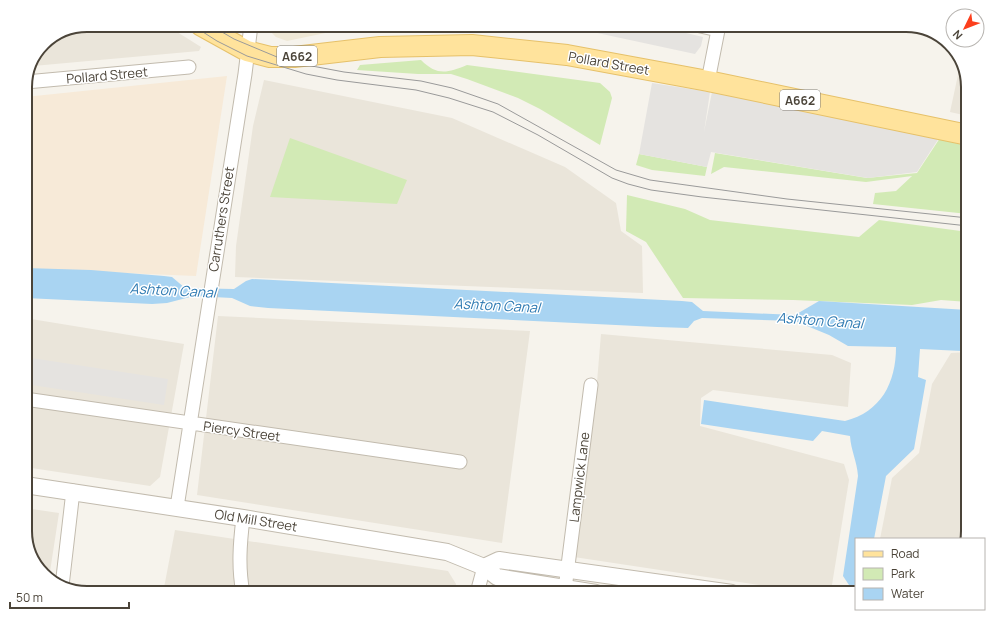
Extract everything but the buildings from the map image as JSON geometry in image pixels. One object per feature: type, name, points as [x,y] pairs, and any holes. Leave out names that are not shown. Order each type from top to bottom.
[{"type":"main road","name":"A662","points":[[213,32],[247,51]]},
{"type":"main road","name":"Pollard Street","points":[[247,51],[270,57],[294,57],[380,47],[472,45],[567,55],[708,81],[961,134]]},
{"type":"street","name":"Carruthers Street","points":[[177,507],[245,74],[249,32]]},
{"type":"street","points":[[708,81],[718,32]]},
{"type":"street","name":"Pollard Street","points":[[32,81],[189,67]]},
{"type":"street","name":"Lampwick Lane","points":[[565,586],[591,385]]},
{"type":"street","name":"Piercy Street","points":[[32,400],[460,462]]},
{"type":"street","name":"Old Mill Street","points":[[32,485],[177,507],[447,552],[484,567],[497,577],[548,586]]},
{"type":"street","points":[[63,580],[73,491]]},
{"type":"street","points":[[241,586],[240,547],[243,518]]},
{"type":"street","points":[[479,586],[484,567],[499,560],[682,586]]},
{"type":"shaded area","points":[[87,32],[177,32],[201,47],[199,51],[36,66],[48,48],[57,41],[66,36]]},
{"type":"shaded area","points":[[271,32],[330,32],[287,41],[276,37]]},
{"type":"shaded area","points":[[593,32],[682,32],[703,37],[701,46],[695,54]]},
{"type":"shaded area","points":[[959,72],[961,84],[961,114],[950,112]]},
{"type":"shaded area","points":[[227,76],[196,276],[32,269],[32,96]]},
{"type":"shaded area","points":[[264,80],[452,118],[565,167],[616,203],[621,231],[642,246],[643,293],[235,277],[236,246],[253,126]]},
{"type":"shaded area","points":[[652,83],[710,92],[704,132],[713,87],[939,138],[917,172],[868,178],[711,152],[707,167],[639,154]]},
{"type":"shaded area","points":[[218,316],[530,331],[502,543],[197,495]]},
{"type":"shaded area","points":[[32,319],[184,344],[160,477],[150,486],[32,468]]},
{"type":"shaded area","points":[[601,334],[832,355],[851,363],[848,407],[713,390],[701,398],[700,426],[844,464],[849,480],[832,586],[766,586],[574,557],[594,418]]},
{"type":"shaded area","points":[[961,352],[961,538],[880,538],[892,478],[919,453],[932,384],[951,353]]},
{"type":"shaded area","points":[[32,358],[168,379],[164,405],[32,385]]},
{"type":"shaded area","points":[[32,509],[59,513],[50,572],[43,564],[36,552],[32,534]]},
{"type":"shaded area","points":[[175,530],[448,571],[456,584],[456,586],[164,586]]},
{"type":"green space","points":[[421,60],[432,69],[442,72],[454,70],[467,65],[600,83],[610,92],[612,98],[600,145],[540,109],[518,98],[451,74],[418,74],[357,70],[360,65]]},
{"type":"green space","points":[[290,138],[407,180],[397,204],[270,197]]},
{"type":"green space","points":[[940,138],[961,143],[961,213],[873,204],[875,193],[896,191],[912,176],[866,182],[724,167],[711,174],[715,153],[867,178],[917,173]]},
{"type":"green space","points":[[639,154],[707,167],[705,176],[652,170],[636,165]]},
{"type":"green space","points":[[627,195],[685,209],[710,220],[859,237],[879,220],[961,231],[961,301],[941,300],[912,305],[793,300],[683,298],[646,242],[626,231]]},
{"type":"water","name":"Ashton Canal","points":[[32,268],[91,270],[172,277],[185,288],[234,289],[252,279],[682,301],[692,302],[703,311],[795,315],[819,301],[961,310],[961,351],[920,349],[918,377],[926,380],[914,449],[886,476],[874,538],[855,538],[855,586],[852,586],[849,585],[843,576],[858,476],[850,436],[822,431],[813,441],[701,424],[704,400],[845,421],[858,417],[868,411],[884,394],[893,372],[896,347],[848,346],[829,335],[795,321],[702,318],[694,321],[688,328],[268,308],[250,306],[232,298],[194,296],[167,303],[152,304],[32,298]]},
{"type":"tram line","points":[[203,32],[247,56],[306,74],[337,80],[416,90],[449,98],[493,112],[538,135],[612,178],[651,190],[961,225]]},
{"type":"tram line","points":[[222,32],[234,39],[277,57],[296,63],[344,72],[421,81],[452,88],[498,104],[616,170],[650,180],[787,199],[961,217]]}]
